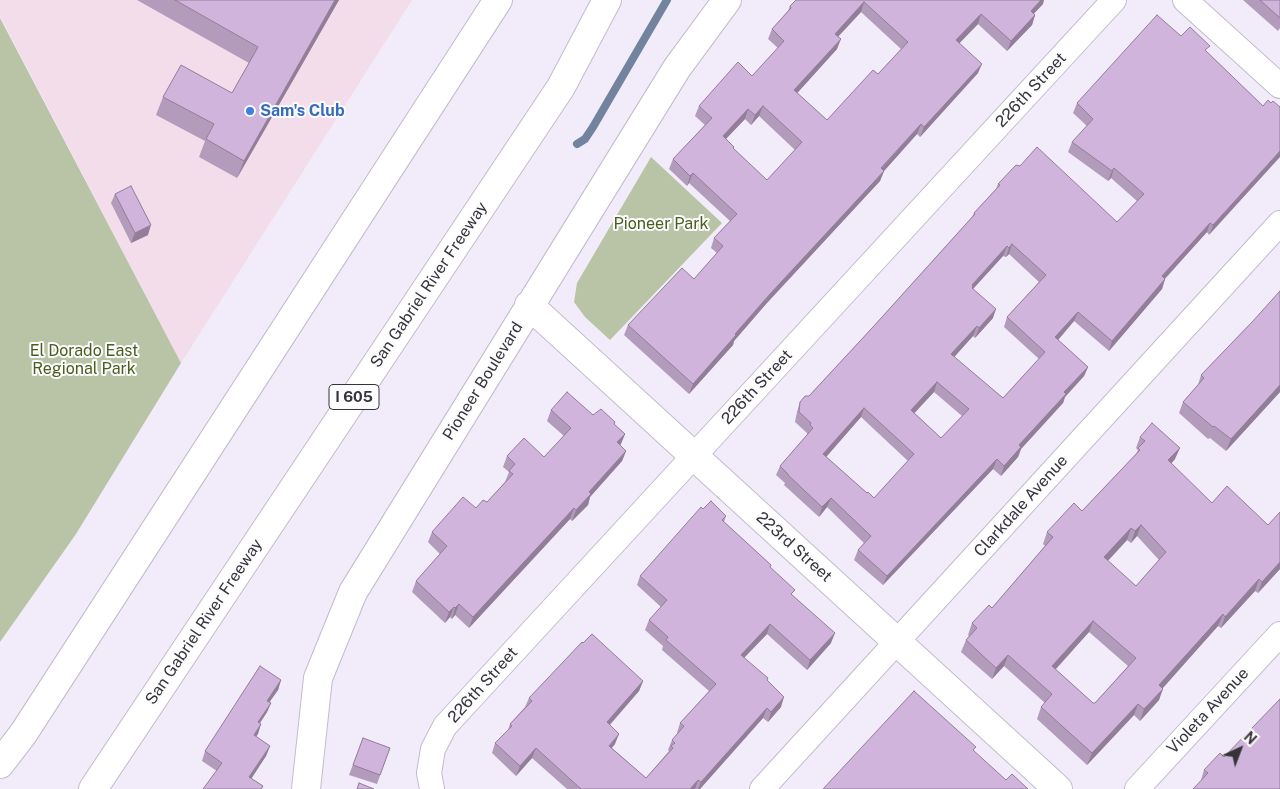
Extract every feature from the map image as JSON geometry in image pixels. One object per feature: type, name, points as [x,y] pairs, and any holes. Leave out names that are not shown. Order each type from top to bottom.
[{"type":"main road","points":[[0,764],[28,726],[498,0]]},
{"type":"main road","name":"San Gabriel River Freeway","points":[[92,789],[560,87],[607,0]]},
{"type":"main road","name":"Pioneer Boulevard","points":[[306,789],[318,678],[353,592],[677,68],[727,0]]},
{"type":"main road","name":"223rd Street","points":[[530,305],[1058,789]]},
{"type":"street","name":"226th Street","points":[[432,789],[429,773],[433,749],[445,726],[1114,0]]},
{"type":"street","points":[[1185,0],[1280,86]]},
{"type":"street","name":"Clarkdale Avenue","points":[[762,789],[1280,223]]},
{"type":"street","name":"Violeta Avenue","points":[[1137,789],[1280,634]]},
{"type":"shaded area","points":[[0,0],[412,0],[181,363],[0,16]]},
{"type":"green space","name":"El Dorado East Regional Park","points":[[0,18],[181,363],[76,534],[0,642]]},
{"type":"green space","name":"Pioneer Park","points":[[651,157],[722,223],[610,340],[585,317],[574,302],[577,283]]},
{"type":"building","name":"Sam's Club","points":[[175,0],[335,0],[244,161],[206,139],[214,124],[163,97],[181,65],[232,93],[258,47]]},
{"type":"building","points":[[796,0],[1041,0],[1031,11],[1035,15],[1011,41],[981,14],[956,40],[982,64],[924,127],[921,124],[881,168],[884,171],[770,294],[693,384],[628,325],[682,268],[694,279],[723,246],[714,238],[737,214],[693,173],[690,176],[673,159],[712,118],[699,106],[738,62],[752,76],[784,41],[772,29],[791,8],[790,6]],"holes":[[[864,2],[908,42],[878,74],[873,70],[827,120],[794,90],[841,39],[835,34]],[[763,106],[802,142],[767,180],[723,136],[748,109],[755,115]]]},
{"type":"building","points":[[1260,0],[1280,0],[1280,18]]},
{"type":"building","points":[[1157,15],[1181,36],[1190,27],[1210,46],[1205,50],[1263,106],[1268,100],[1271,103],[1273,101],[1280,107],[1280,151],[1213,225],[1210,223],[1162,276],[1165,279],[1112,341],[1078,312],[1055,337],[1088,367],[1019,445],[1021,447],[1004,466],[997,459],[887,576],[858,550],[871,536],[831,498],[822,507],[780,466],[813,428],[810,425],[811,423],[799,412],[800,402],[805,396],[809,396],[873,327],[975,214],[1000,185],[998,184],[1016,165],[1020,166],[1037,147],[1117,222],[1144,194],[1114,168],[1112,171],[1072,142],[1093,119],[1077,103]],"holes":[[[1012,244],[1046,275],[1007,317],[1045,352],[1003,398],[951,354],[996,309],[972,288],[972,285],[1007,246],[1009,248]],[[937,382],[969,409],[941,438],[911,410]],[[864,408],[914,454],[874,498],[823,454]]]},
{"type":"building","points":[[131,186],[151,225],[135,233],[115,194]]},
{"type":"building","points":[[1280,291],[1280,385],[1231,439],[1183,402],[1204,378],[1201,375]]},
{"type":"building","points":[[567,392],[593,415],[601,409],[615,422],[614,424],[625,434],[617,442],[626,451],[589,492],[591,494],[576,510],[574,508],[473,617],[459,604],[449,612],[416,581],[447,546],[432,532],[463,497],[476,508],[483,500],[487,502],[513,474],[509,471],[515,464],[507,456],[524,438],[544,457],[571,428],[551,410]]},
{"type":"building","points":[[1152,423],[1180,448],[1168,460],[1212,503],[1227,486],[1268,525],[1280,512],[1280,562],[1262,582],[1259,579],[1225,617],[1223,614],[1159,685],[1163,689],[1144,709],[1138,704],[1092,753],[1041,707],[1052,694],[1008,655],[996,668],[966,640],[977,628],[972,623],[989,605],[992,608],[1053,537],[1047,532],[1074,503],[1082,511],[1140,450],[1138,448],[1145,441],[1140,437]],"holes":[[[1141,525],[1166,552],[1136,586],[1104,557],[1131,528],[1135,531]],[[1093,621],[1136,658],[1095,703],[1052,666]]]},
{"type":"building","points":[[711,501],[726,516],[722,520],[795,590],[791,594],[835,633],[810,660],[770,624],[741,655],[768,678],[767,680],[784,697],[771,712],[767,708],[701,782],[698,780],[690,789],[581,789],[536,748],[520,766],[495,743],[512,726],[510,724],[532,701],[529,698],[582,642],[592,634],[643,681],[607,722],[619,734],[609,746],[646,778],[673,748],[671,746],[675,743],[672,740],[684,726],[680,723],[716,684],[666,640],[668,637],[649,620],[667,600],[640,576],[701,507],[703,509]]},
{"type":"building","points":[[260,666],[281,680],[267,701],[271,703],[258,722],[261,724],[254,735],[270,746],[249,777],[263,786],[261,789],[203,789],[222,763],[205,751]]},
{"type":"building","points":[[914,691],[976,747],[973,750],[1006,780],[1012,774],[1028,789],[823,789]]},
{"type":"building","points":[[1280,699],[1280,789],[1193,789],[1208,773],[1204,770],[1220,753],[1224,757]]},
{"type":"building","points":[[363,738],[390,748],[380,775],[353,765]]},
{"type":"building","points":[[359,783],[374,789],[357,789]]},
{"type":"waterway","points":[[577,144],[585,139],[593,127],[667,0]]},
{"type":"place","name":"Sam's Club","points":[[250,111]]}]
